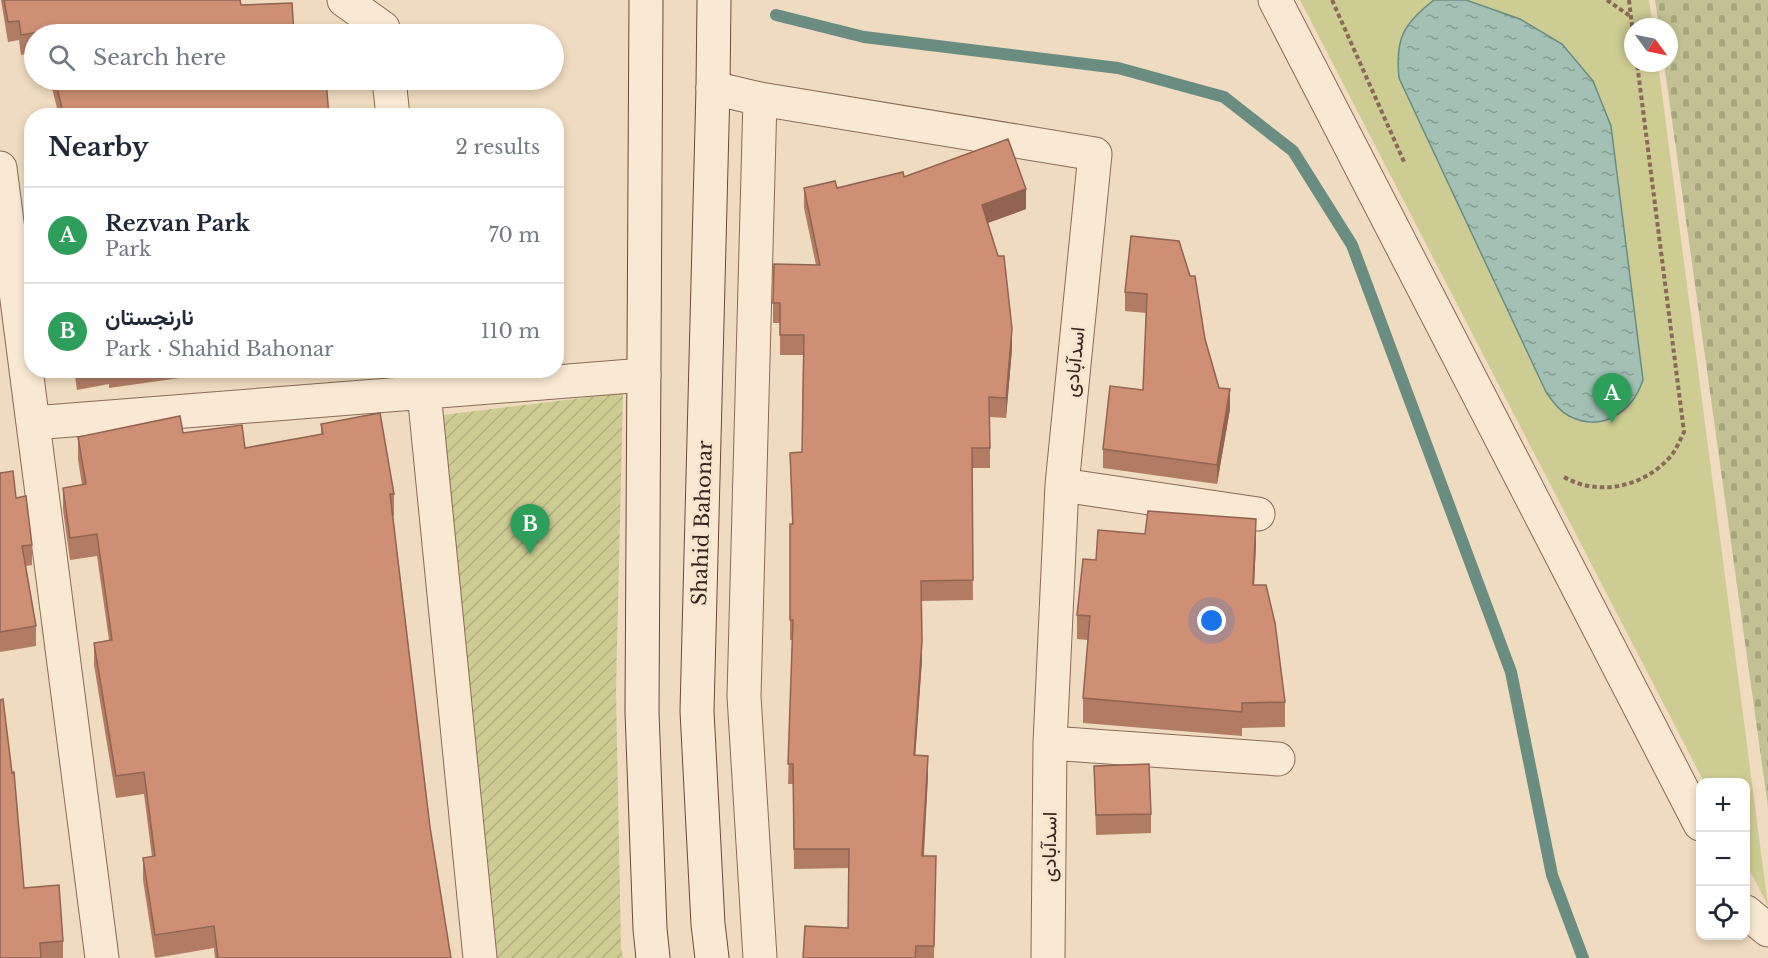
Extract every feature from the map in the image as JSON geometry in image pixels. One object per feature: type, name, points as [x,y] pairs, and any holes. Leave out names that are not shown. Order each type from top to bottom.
[{"type":"street","points":[[344,0],[377,24]]},
{"type":"street","points":[[646,0],[642,712],[653,958]]},
{"type":"street","name":"Shahid Bahonar","points":[[712,958],[708,924],[697,711],[714,0]]},
{"type":"street","points":[[1275,0],[1696,814]]},
{"type":"street","name":"اسدآبادی","points":[[713,88],[760,99],[1095,154],[1062,485],[1050,743],[1048,958]]},
{"type":"street","points":[[390,90],[392,108]]},
{"type":"street","points":[[760,99],[744,696],[760,958]]},
{"type":"street","points":[[0,168],[24,353]]},
{"type":"street","points":[[564,377],[644,375]]},
{"type":"street","points":[[27,378],[33,423],[24,472],[102,958]]},
{"type":"street","points":[[33,423],[423,381],[534,378]]},
{"type":"street","points":[[423,381],[480,958]]},
{"type":"street","points":[[1062,485],[1258,513]]},
{"type":"street","points":[[1050,743],[1278,759]]},
{"type":"street","points":[[1750,915],[1768,930]]},
{"type":"path","points":[[1332,0],[1408,172]]},
{"type":"path","points":[[1607,0],[1631,17]]},
{"type":"path","points":[[1629,0],[1631,17]]},
{"type":"path","points":[[1559,474],[1575,483],[1601,488],[1628,485],[1652,474],[1671,456],[1684,432],[1638,72]]},
{"type":"green space","points":[[1655,0],[1768,0],[1768,807],[1665,72],[1678,72],[1678,18],[1658,18]]},
{"type":"shaded area","points":[[1300,0],[1649,0],[1652,18],[1624,18],[1624,72],[1659,72],[1768,906],[1750,871],[1750,778],[1702,778]]},
{"type":"shaded area","points":[[623,393],[616,690],[623,958],[480,958],[426,417]]},
{"type":"water","points":[[1434,0],[1466,0],[1520,19],[1562,44],[1593,81],[1611,126],[1643,380],[1632,402],[1624,410],[1604,421],[1581,421],[1569,416],[1553,402],[1546,392],[1399,78],[1398,53],[1403,33],[1415,17]]},
{"type":"building","points":[[4,0],[240,0],[241,5],[292,3],[293,24],[24,24],[24,35],[21,35],[19,21],[8,22]]},
{"type":"building","points":[[58,90],[327,90],[328,108],[62,108]]},
{"type":"building","points":[[1008,139],[1026,189],[982,205],[998,256],[1004,256],[1012,329],[1006,398],[989,397],[990,448],[972,448],[973,580],[921,581],[922,641],[914,755],[928,756],[922,856],[936,856],[934,946],[916,946],[915,958],[803,958],[805,926],[848,928],[849,849],[794,849],[793,764],[788,764],[793,620],[790,620],[790,524],[793,524],[790,453],[802,452],[804,335],[780,335],[780,303],[773,303],[774,264],[820,265],[804,188],[835,181],[837,188],[903,172],[904,177]]},
{"type":"building","points":[[1131,236],[1179,241],[1190,276],[1195,276],[1205,339],[1219,388],[1230,389],[1217,465],[1103,449],[1110,386],[1143,390],[1147,294],[1125,292]]},
{"type":"building","points":[[380,413],[394,494],[390,494],[430,827],[451,958],[218,958],[214,926],[155,935],[143,858],[155,856],[144,772],[116,776],[94,643],[112,640],[97,534],[70,538],[63,488],[86,484],[78,437],[180,416],[183,433],[242,425],[245,448],[323,434],[321,424]]},
{"type":"building","points":[[13,471],[16,498],[26,496],[32,545],[22,546],[36,626],[0,632],[0,473]]},
{"type":"building","points":[[1148,511],[1256,519],[1253,585],[1266,585],[1275,623],[1285,702],[1242,703],[1242,712],[1083,698],[1090,616],[1077,615],[1083,559],[1096,560],[1098,530],[1145,534]]},
{"type":"building","points":[[3,699],[12,773],[14,772],[24,888],[59,885],[63,941],[40,943],[41,958],[0,958],[0,700]]},
{"type":"building","points":[[1149,764],[1151,814],[1096,815],[1094,766]]},
{"type":"waterway","points":[[776,15],[864,37],[1118,68],[1224,97],[1293,151],[1352,245],[1511,672],[1552,875],[1583,958]]},
{"type":"place","name":"Rezvan Park","points":[[1612,423]]},
{"type":"place","name":"نارنجستان","points":[[530,554]]}]
